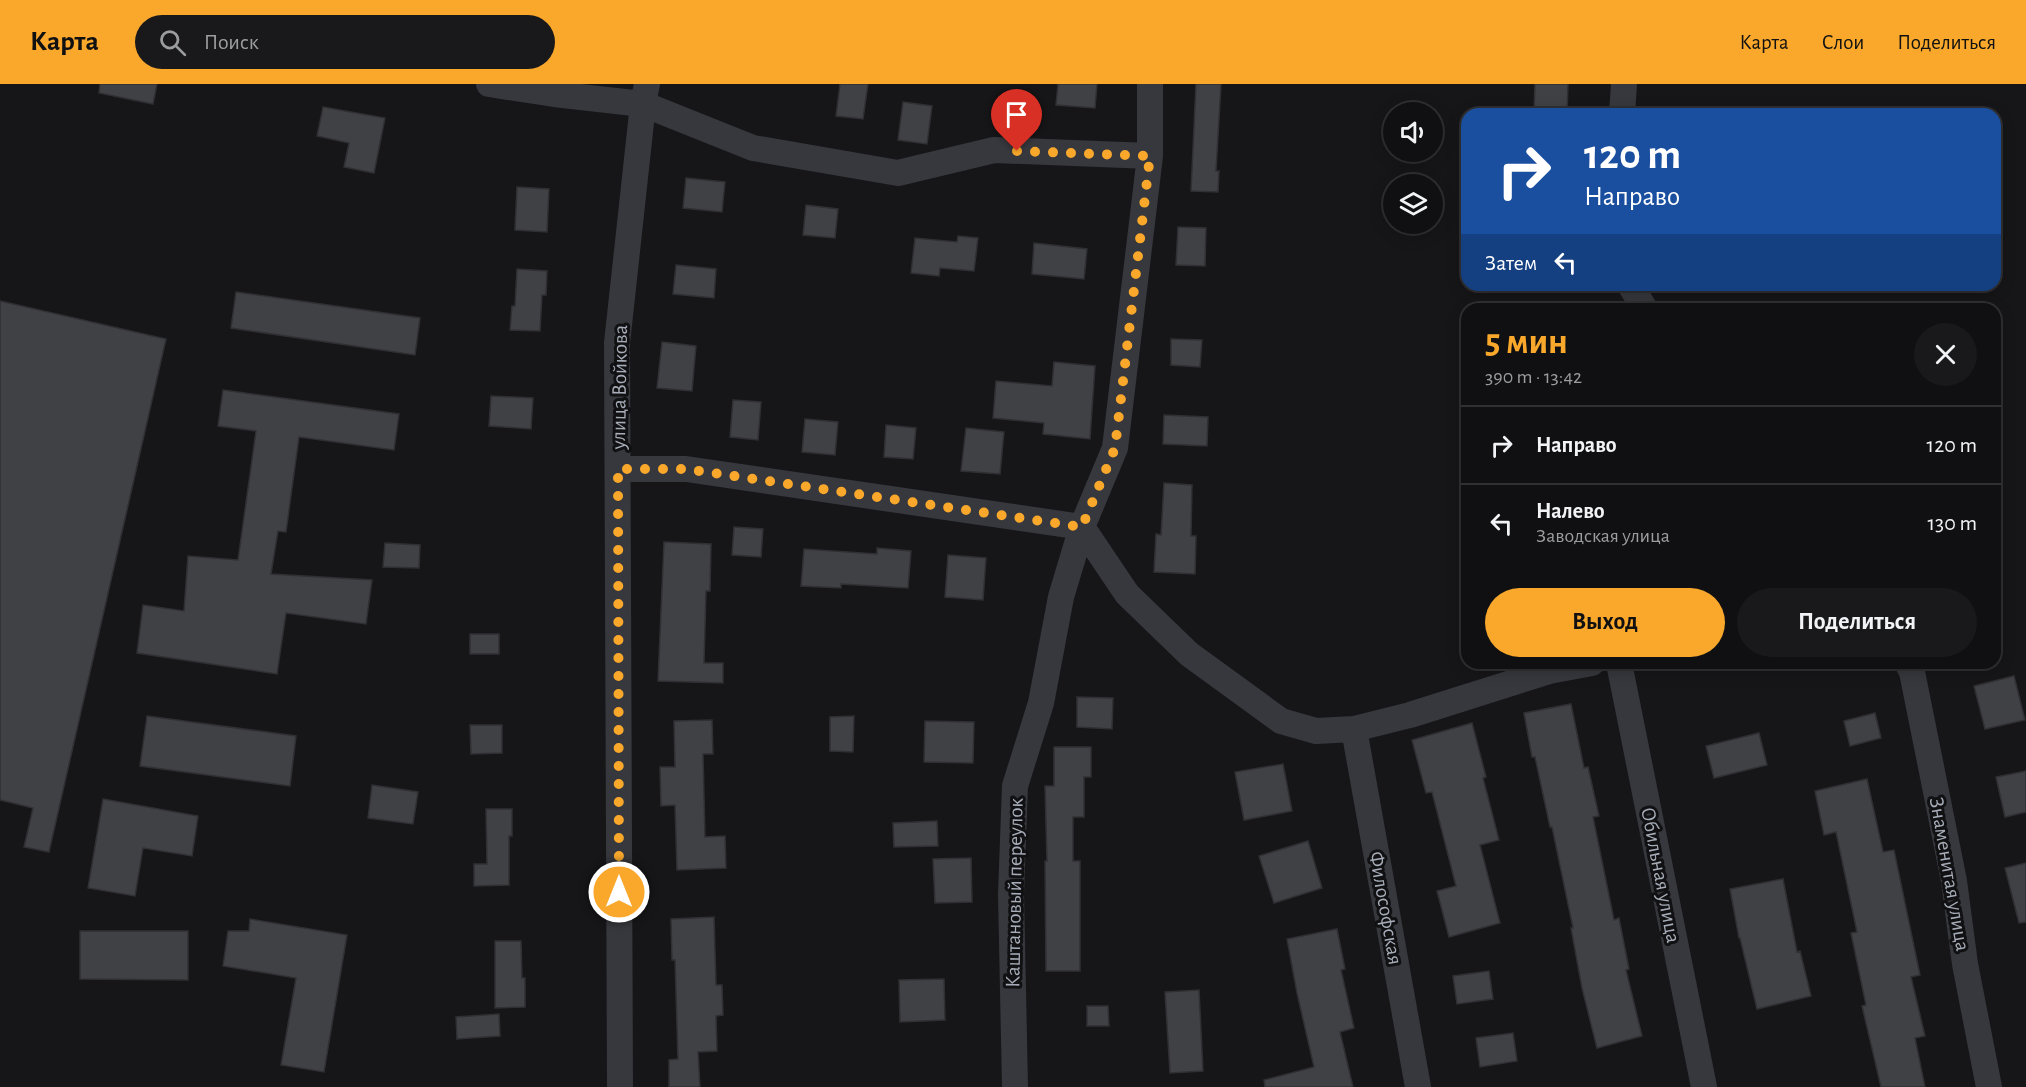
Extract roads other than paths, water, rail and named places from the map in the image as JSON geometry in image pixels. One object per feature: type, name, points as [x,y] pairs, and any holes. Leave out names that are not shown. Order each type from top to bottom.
[{"type":"street","points":[[489,84],[554,94],[645,94],[753,147],[897,173],[994,150],[1150,156]]},
{"type":"street","name":"Каштановый переулок","points":[[1015,1087],[1011,894],[1015,786],[1041,703],[1061,597],[1082,527],[1115,448],[1150,156],[1150,84]]},
{"type":"street","points":[[1622,108],[1624,84]]},
{"type":"street","name":"улица Войкова","points":[[620,1087],[617,343],[645,94]]},
{"type":"street","points":[[618,469],[686,469],[1082,527],[1127,594],[1189,654],[1281,721],[1316,731],[1354,729],[1410,715],[1555,669]]},
{"type":"street","name":"Обильная улица","points":[[1620,669],[1704,1087]]},
{"type":"street","name":"Знаменитая улица","points":[[1910,669],[1954,881],[1965,964],[1989,1087]]},
{"type":"street","name":"Философская","points":[[1354,729],[1418,1087]]}]
